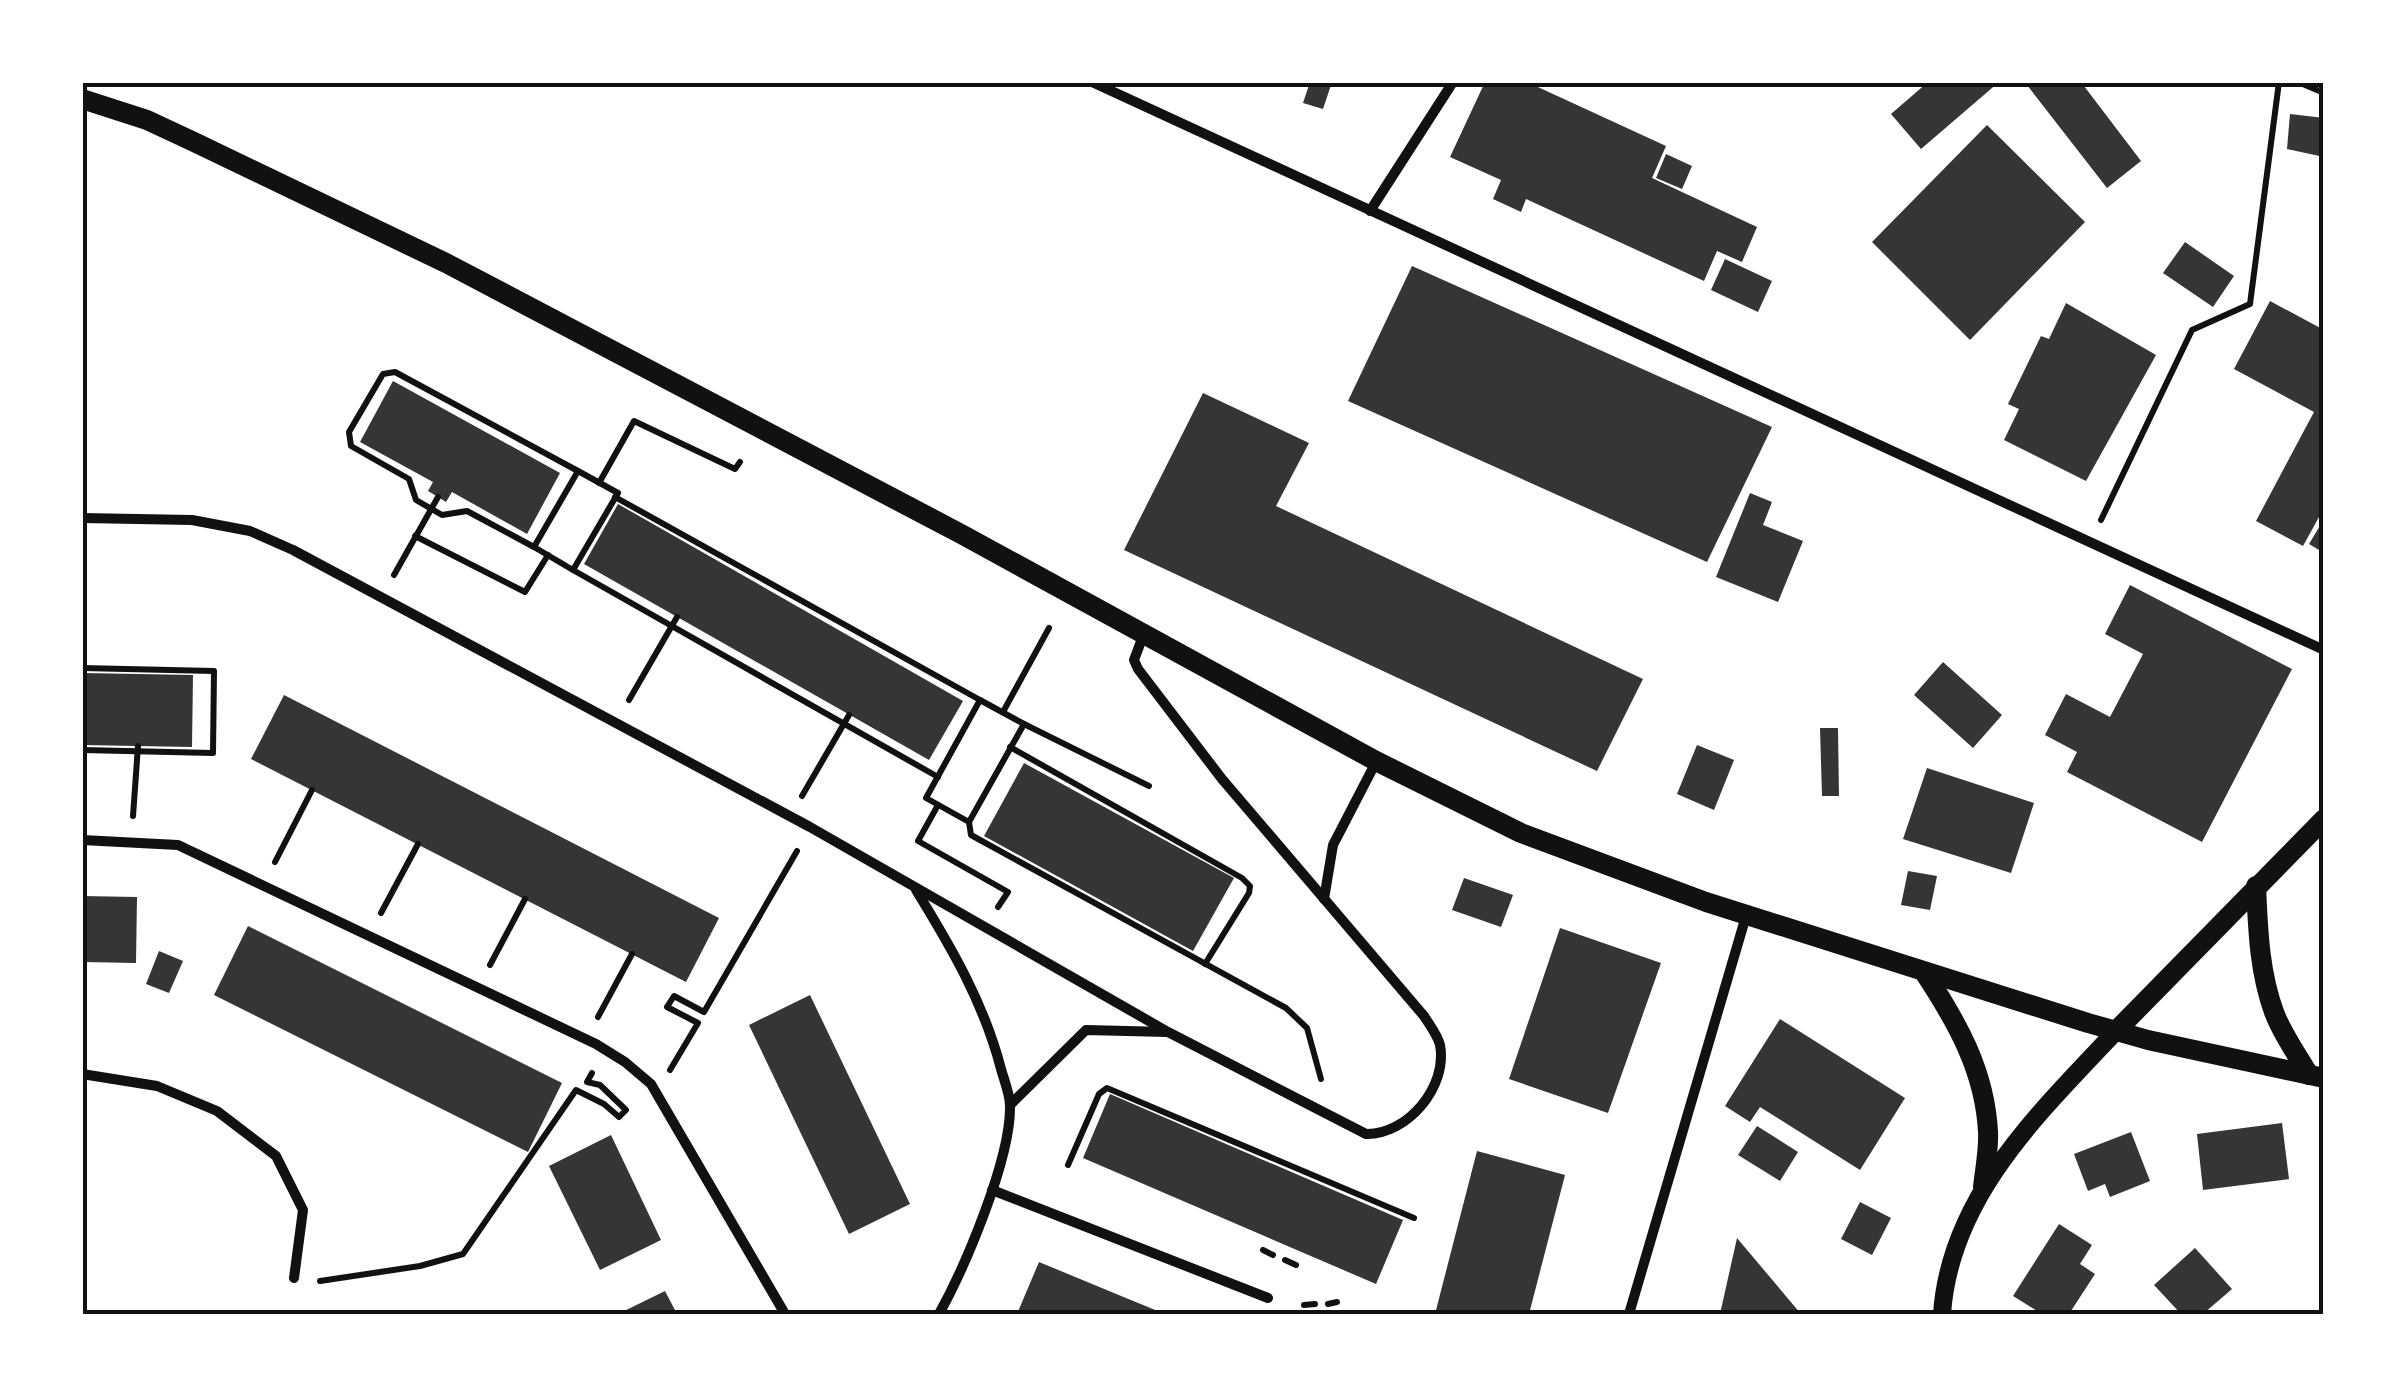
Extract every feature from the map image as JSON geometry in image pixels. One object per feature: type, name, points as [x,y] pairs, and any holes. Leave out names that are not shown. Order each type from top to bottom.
[{"type":"main road","points":[[82,99],[147,120],[192,140],[446,263],[963,535],[1376,761],[1521,833],[1594,863],[1747,915],[2116,1031],[2316,1076]]},
{"type":"main road","points":[[2116,1031],[2324,819]]},
{"type":"main road","points":[[2256,886],[2259,944],[2275,1015],[2316,1076]]},
{"type":"main road","points":[[1924,972],[1952,1014],[1980,1074],[1989,1134],[1983,1187]]},
{"type":"street","points":[[1092,82],[2324,650]]},
{"type":"street","points":[[1370,212],[1453,82]]},
{"type":"street","points":[[82,518],[192,520],[250,531],[810,827],[1168,1032],[1326,1114],[1366,1134],[1378,1134],[1403,1124],[1427,1098],[1437,1076],[1440,1045],[1402,988],[1222,779],[1138,669],[1134,660],[1143,636]]},
{"type":"street","points":[[1324,899],[1332,845],[1376,761]]},
{"type":"street","points":[[82,840],[178,845],[596,1044],[625,1062],[651,1084],[785,1314]]},
{"type":"street","points":[[915,888],[964,970],[994,1041],[1010,1105],[1001,1162],[992,1190],[939,1314]]},
{"type":"street","points":[[1628,1314],[1747,915]]},
{"type":"street","points":[[1010,1105],[1086,1030],[1168,1032]]},
{"type":"street","points":[[1942,1314],[1944,1290],[1958,1242],[1983,1187],[2040,1111],[2116,1031]]},
{"type":"street","points":[[82,1074],[158,1086],[217,1111],[276,1156],[303,1210],[294,1278]]},
{"type":"street","points":[[992,1190],[1268,1298]]},
{"type":"path","points":[[2090,544],[2192,330],[2250,304],[2280,82]]},
{"type":"path","points":[[2298,82],[2324,93]]},
{"type":"path","points":[[573,570],[618,494],[395,372],[383,374],[349,432],[350,446],[409,479],[416,500],[442,514],[467,510],[938,777]]},
{"type":"path","points":[[599,483],[634,421],[735,469],[740,462]]},
{"type":"path","points":[[534,547],[578,471]]},
{"type":"path","points":[[616,497],[1024,724],[1149,786]]},
{"type":"path","points":[[382,598],[438,498]]},
{"type":"path","points":[[416,536],[524,592],[548,555]]},
{"type":"path","points":[[615,723],[677,617]]},
{"type":"path","points":[[1003,712],[1049,628]]},
{"type":"path","points":[[82,668],[214,671],[213,753],[82,750]]},
{"type":"path","points":[[969,822],[926,798],[980,700]]},
{"type":"path","points":[[819,765],[849,715]]},
{"type":"path","points":[[1024,724],[969,822],[970,834],[1286,1008],[1307,1028],[1319,1063],[1326,1114]]},
{"type":"path","points":[[134,790],[138,746]]},
{"type":"path","points":[[1010,747],[1250,886],[1205,964]]},
{"type":"path","points":[[264,886],[312,790]]},
{"type":"path","points":[[938,805],[918,840],[1008,892]]},
{"type":"path","points":[[294,1278],[321,1281],[420,1266],[464,1254],[576,1090],[604,1104],[619,1117],[626,1110],[600,1085],[587,1082],[590,1072],[621,1090],[638,1107],[656,1094],[698,1023],[667,1007],[674,996],[704,1012],[810,827]]},
{"type":"path","points":[[398,882],[418,844]]},
{"type":"path","points":[[506,935],[525,899]]},
{"type":"path","points":[[613,991],[632,954]]},
{"type":"path","points":[[1068,1165],[1099,1094],[1107,1088],[1414,1218]]},
{"type":"path","points":[[1263,1250],[1273,1255]]},
{"type":"path","points":[[1285,1260],[1296,1265]]},
{"type":"path","points":[[1328,1304],[1338,1302]]},
{"type":"path","points":[[1304,1305],[1315,1304]]},
{"type":"building","points":[[1310,82],[1332,82],[1323,109],[1303,103]]},
{"type":"building","points":[[1485,82],[1527,82],[1666,146],[1652,178],[1757,227],[1742,262],[1717,251],[1704,281],[1526,199],[1521,212],[1493,199],[1501,180],[1450,157]]},
{"type":"building","points":[[1928,82],[1999,82],[1921,149],[1891,114]]},
{"type":"building","points":[[2089,82],[2084,86],[2141,161],[2107,188],[2027,85]]},
{"type":"building","points":[[2290,114],[2324,118],[2324,157],[2287,149]]},
{"type":"building","points":[[1987,125],[2085,222],[1970,340],[1872,242]]},
{"type":"building","points":[[1666,154],[1692,166],[1682,189],[1656,178]]},
{"type":"building","points":[[2185,242],[2234,276],[2213,307],[2163,273]]},
{"type":"building","points":[[1725,259],[1772,281],[1758,312],[1711,290]]},
{"type":"building","points":[[1412,266],[1772,427],[1707,562],[1348,401]]},
{"type":"building","points":[[2270,301],[2324,330],[2324,508],[2303,546],[2256,521],[2314,412],[2234,369]]},
{"type":"building","points":[[2066,303],[2156,355],[2086,481],[2004,440],[2019,409],[2008,404],[2041,336],[2049,339]]},
{"type":"building","points":[[393,381],[560,473],[527,534],[452,492],[446,502],[428,491],[433,482],[360,442]]},
{"type":"building","points":[[1203,393],[1309,443],[1276,506],[1643,679],[1597,771],[1124,550]]},
{"type":"building","points":[[1750,493],[1772,502],[1763,525],[1803,541],[1778,602],[1716,577]]},
{"type":"building","points":[[618,504],[963,701],[929,760],[584,564]]},
{"type":"building","points":[[2324,519],[2324,553],[2309,544]]},
{"type":"building","points":[[2130,585],[2292,669],[2202,842],[2067,772],[2077,752],[2045,735],[2066,694],[2110,717],[2143,654],[2105,634]]},
{"type":"building","points":[[1943,662],[2002,715],[1973,748],[1914,695]]},
{"type":"building","points":[[82,673],[193,675],[192,747],[82,745]]},
{"type":"building","points":[[284,695],[719,918],[686,982],[251,759]]},
{"type":"building","points":[[1820,728],[1838,728],[1839,796],[1822,796]]},
{"type":"building","points":[[1697,745],[1734,760],[1714,810],[1677,794]]},
{"type":"building","points":[[1024,763],[1234,878],[1193,951],[984,836]]},
{"type":"building","points":[[1927,768],[2034,803],[2011,873],[1903,839]]},
{"type":"building","points":[[1908,871],[1937,876],[1930,910],[1901,905]]},
{"type":"building","points":[[1464,878],[1513,895],[1501,927],[1452,910]]},
{"type":"building","points":[[82,896],[137,897],[136,963],[82,962]]},
{"type":"building","points":[[248,926],[562,1083],[528,1152],[214,995]]},
{"type":"building","points":[[1560,928],[1661,963],[1608,1113],[1509,1079]]},
{"type":"building","points":[[159,951],[183,961],[169,993],[146,984]]},
{"type":"building","points":[[810,995],[910,1204],[849,1234],[749,1025]]},
{"type":"building","points":[[1780,1019],[1905,1098],[1860,1170],[1760,1107],[1750,1122],[1725,1106]]},
{"type":"building","points":[[1110,1094],[1403,1220],[1376,1284],[1083,1158]]},
{"type":"building","points":[[2282,1123],[2289,1179],[2203,1190],[2197,1134]]},
{"type":"building","points":[[1757,1126],[1798,1152],[1780,1181],[1738,1155]]},
{"type":"building","points":[[2131,1132],[2150,1181],[2110,1197],[2105,1184],[2088,1191],[2074,1154]]},
{"type":"building","points":[[611,1135],[661,1240],[600,1270],[549,1166]]},
{"type":"building","points":[[1477,1151],[1565,1175],[1529,1314],[1435,1314]]},
{"type":"building","points":[[1860,1202],[1891,1218],[1872,1255],[1841,1239]]},
{"type":"building","points":[[2059,1224],[2092,1245],[2080,1264],[2095,1274],[2069,1314],[2042,1314],[2013,1296]]},
{"type":"building","points":[[1737,1238],[1801,1314],[1720,1314]]},
{"type":"building","points":[[2195,1248],[2232,1289],[2203,1314],[2181,1314],[2154,1285]]},
{"type":"building","points":[[1039,1262],[1126,1298],[1165,1314],[1017,1314]]},
{"type":"building","points":[[665,1291],[677,1314],[618,1314]]}]
